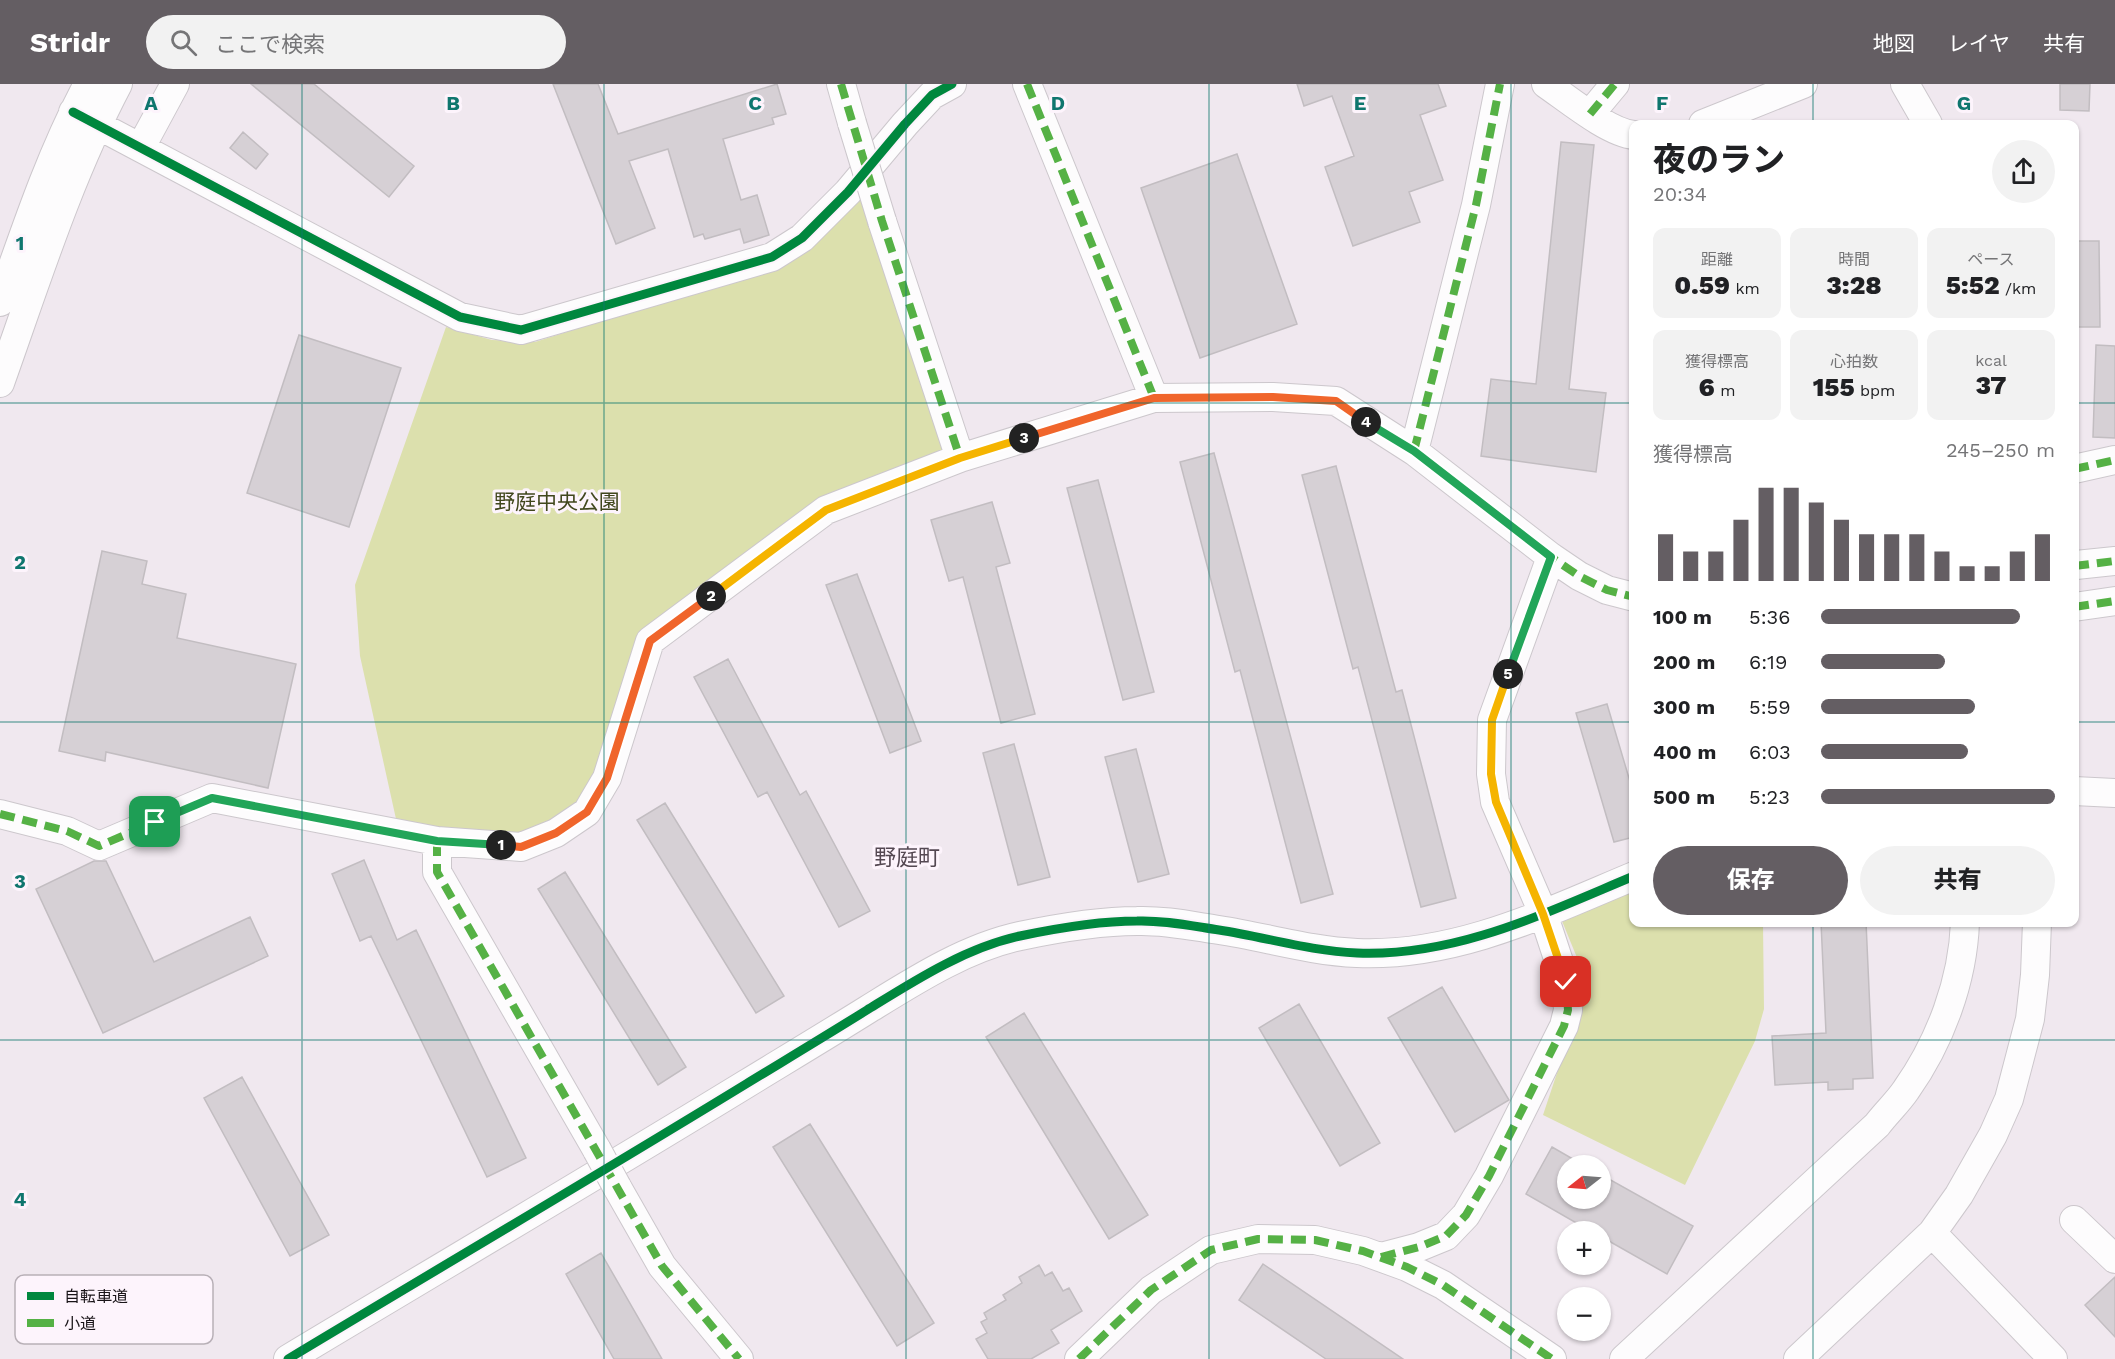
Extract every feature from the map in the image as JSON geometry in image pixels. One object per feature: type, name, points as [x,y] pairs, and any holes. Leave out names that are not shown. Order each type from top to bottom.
[{"type":"street","points":[[0,383],[70,190],[85,118],[88,84]]},
{"type":"street","points":[[0,302],[44,180],[85,118],[118,84]]},
{"type":"street","points":[[141,147],[175,84]]},
{"type":"street","points":[[841,84],[882,220],[960,458]]},
{"type":"street","points":[[85,118],[460,317],[521,330],[772,256],[802,238],[848,192],[905,123],[932,95],[952,84]]},
{"type":"street","points":[[1028,84],[1154,398]]},
{"type":"street","points":[[1414,451],[1476,205],[1500,84]]},
{"type":"street","points":[[1546,84],[1609,127],[1629,134]]},
{"type":"street","points":[[1590,114],[1615,84]]},
{"type":"street","points":[[1713,120],[1803,84]]},
{"type":"street","points":[[1905,84],[1926,120]]},
{"type":"street","points":[[0,814],[67,831],[99,846],[212,798],[437,841],[521,847],[556,833],[587,812],[607,778],[650,641],[826,510],[960,458],[1154,398],[1273,397],[1336,401],[1414,451],[1579,576],[1607,590],[1629,596]]},
{"type":"street","points":[[2079,468],[2115,460]]},
{"type":"street","points":[[1382,1257],[1419,1247],[1446,1236],[1466,1215],[1489,1176],[1564,1026],[1568,1010],[1566,982],[1543,914],[1496,802],[1491,774],[1492,720],[1551,557]]},
{"type":"street","points":[[2079,565],[2115,561]]},
{"type":"street","points":[[2079,606],[2115,601]]},
{"type":"street","points":[[2079,791],[2115,793]]},
{"type":"street","points":[[437,841],[437,872],[662,1266],[739,1359]]},
{"type":"street","points":[[288,1359],[667,1133],[904,988],[950,962],[981,949],[1015,937],[1080,925],[1141,921],[1220,930],[1334,952],[1402,952],[1453,944],[1543,914],[1629,878]]},
{"type":"street","points":[[1638,1354],[1877,1125],[1906,1090],[1929,1051],[1953,996],[1965,927]]},
{"type":"street","points":[[1798,1359],[1932,1233],[1977,1165],[2008,1099],[2030,1019],[2037,927]]},
{"type":"street","points":[[2074,1221],[2115,1259]]},
{"type":"street","points":[[1932,1233],[2053,1359]]},
{"type":"street","points":[[1079,1359],[1151,1290],[1211,1250],[1258,1239],[1315,1240],[1363,1251],[1407,1267],[1443,1285],[1552,1359]]},
{"type":"green space","name":"野庭中央公園","points":[[864,189],[944,454],[644,639],[582,805],[529,833],[482,839],[398,828],[360,656],[355,585],[446,327],[492,340],[535,342],[774,266]]},
{"type":"green space","points":[[1629,892],[1629,927],[1763,927],[1764,1009],[1755,1041],[1685,1185],[1543,1115],[1578,1003],[1580,965],[1562,921]]},
{"type":"building","points":[[251,84],[314,84],[414,166],[389,197]]},
{"type":"building","points":[[553,84],[598,84],[618,134],[777,84],[786,114],[772,118],[774,124],[723,139],[741,200],[757,195],[769,235],[744,243],[740,229],[705,239],[703,234],[694,237],[668,149],[629,161],[655,228],[616,244]]},
{"type":"building","points":[[1297,84],[1438,84],[1446,106],[1420,115],[1443,180],[1409,192],[1420,222],[1353,246],[1325,167],[1354,156],[1332,96],[1304,106]]},
{"type":"building","points":[[2060,84],[2090,84],[2089,111],[2060,110]]},
{"type":"building","points":[[243,132],[268,154],[256,169],[230,148]]},
{"type":"building","points":[[1561,142],[1594,145],[1569,389],[1606,393],[1596,472],[1481,456],[1491,379],[1536,384]]},
{"type":"building","points":[[1237,154],[1297,324],[1200,358],[1141,188]]},
{"type":"building","points":[[2079,241],[2099,241],[2100,327],[2079,327]]},
{"type":"building","points":[[299,335],[401,368],[349,527],[247,493]]},
{"type":"building","points":[[2096,345],[2115,346],[2115,438],[2093,437]]},
{"type":"building","points":[[1214,453],[1333,894],[1301,903],[1240,670],[1235,672],[1180,462]]},
{"type":"building","points":[[1336,466],[1396,692],[1402,690],[1456,898],[1421,907],[1358,667],[1353,669],[1302,475]]},
{"type":"building","points":[[1098,480],[1154,692],[1123,700],[1067,488]]},
{"type":"building","points":[[992,502],[1010,563],[996,567],[1035,714],[1001,723],[963,577],[949,581],[931,520]]},
{"type":"building","points":[[102,551],[147,561],[142,584],[186,594],[177,638],[296,664],[268,788],[106,752],[105,761],[59,751]]},
{"type":"building","points":[[857,574],[921,741],[890,753],[826,585]]},
{"type":"building","points":[[728,659],[800,795],[806,791],[870,911],[839,927],[767,792],[758,797],[694,677]]},
{"type":"building","points":[[1607,704],[1629,778],[1629,838],[1614,842],[1576,713]]},
{"type":"building","points":[[1014,744],[1050,877],[1018,885],[983,753]]},
{"type":"building","points":[[1136,749],[1169,874],[1138,882],[1105,757]]},
{"type":"building","points":[[665,803],[784,996],[756,1013],[637,820]]},
{"type":"building","points":[[364,860],[397,940],[416,930],[526,1158],[487,1177],[371,936],[360,941],[332,874]]},
{"type":"building","points":[[94,861],[106,861],[154,962],[250,917],[268,956],[103,1033],[36,889]]},
{"type":"building","points":[[565,872],[686,1067],[658,1085],[538,889]]},
{"type":"building","points":[[1821,927],[1866,927],[1873,1078],[1853,1079],[1853,1089],[1828,1090],[1828,1082],[1775,1085],[1772,1036],[1826,1033]]},
{"type":"building","points":[[1442,987],[1509,1100],[1455,1132],[1388,1018]]},
{"type":"building","points":[[1299,1004],[1380,1143],[1340,1166],[1259,1028]]},
{"type":"building","points":[[1024,1013],[1148,1215],[1109,1239],[986,1037]]},
{"type":"building","points":[[242,1077],[329,1235],[290,1256],[204,1098]]},
{"type":"building","points":[[810,1124],[934,1323],[897,1346],[773,1147]]},
{"type":"building","points":[[1552,1147],[1566,1155],[1557,1155],[1557,1209],[1611,1209],[1611,1180],[1693,1226],[1667,1274],[1611,1242],[1611,1221],[1573,1221],[1526,1194]]},
{"type":"building","points":[[601,1253],[662,1359],[614,1359],[566,1274]]},
{"type":"building","points":[[1263,1264],[1403,1359],[1326,1359],[1239,1300]]},
{"type":"building","points":[[1039,1265],[1045,1276],[1052,1272],[1063,1291],[1069,1288],[1082,1311],[1051,1330],[1059,1343],[1031,1359],[988,1359],[976,1339],[987,1333],[981,1322],[987,1319],[984,1313],[1006,1300],[1003,1295],[1022,1283],[1019,1277]]},
{"type":"building","points":[[2115,1277],[2115,1337],[2085,1305]]},
{"type":"marked path","points":[[841,84],[882,221],[960,458],[1154,398],[1273,397],[1336,401],[1414,451],[1579,576],[1607,590],[1629,596]]},
{"type":"marked path","points":[[1027,84],[1154,398]]},
{"type":"marked path","points":[[1414,451],[1476,205],[1500,84]]},
{"type":"marked path","points":[[1590,114],[1615,84]]},
{"type":"marked path","points":[[0,814],[67,831],[99,846],[212,798],[437,841],[521,847],[556,833],[587,812],[607,778],[650,641],[826,510],[960,458]]},
{"type":"marked path","points":[[2079,468],[2115,460]]},
{"type":"marked path","points":[[1381,1257],[1419,1247],[1446,1236],[1466,1215],[1489,1176],[1564,1026],[1568,1010],[1566,983],[1543,913],[1495,802],[1491,774],[1492,720],[1551,557]]},
{"type":"marked path","points":[[2079,565],[2115,561]]},
{"type":"marked path","points":[[2079,606],[2115,601]]},
{"type":"marked path","points":[[437,841],[437,872],[662,1266],[739,1359]]},
{"type":"marked path","points":[[1079,1359],[1151,1290],[1211,1250],[1258,1239],[1315,1240],[1363,1251],[1407,1267],[1443,1285],[1552,1359]]},
{"type":"cycle path","points":[[73,112],[460,317],[521,330],[772,257],[802,238],[848,192],[932,95],[952,84]]},
{"type":"cycle path","points":[[288,1359],[903,988],[960,957],[1000,941],[1063,928],[1108,922],[1147,921],[1219,930],[1322,950],[1357,953],[1394,952],[1430,948],[1499,930],[1629,878]]},
{"type":"district","name":"野庭町","points":[[907,857]]},
{"type":"route","points":[[155,822],[212,798],[437,841],[521,847],[556,833],[587,812],[607,778],[650,641],[826,510],[960,458],[1154,398],[1273,397],[1336,401],[1414,451],[1551,557],[1492,720],[1491,774],[1496,802],[1543,914],[1566,982]]}]
